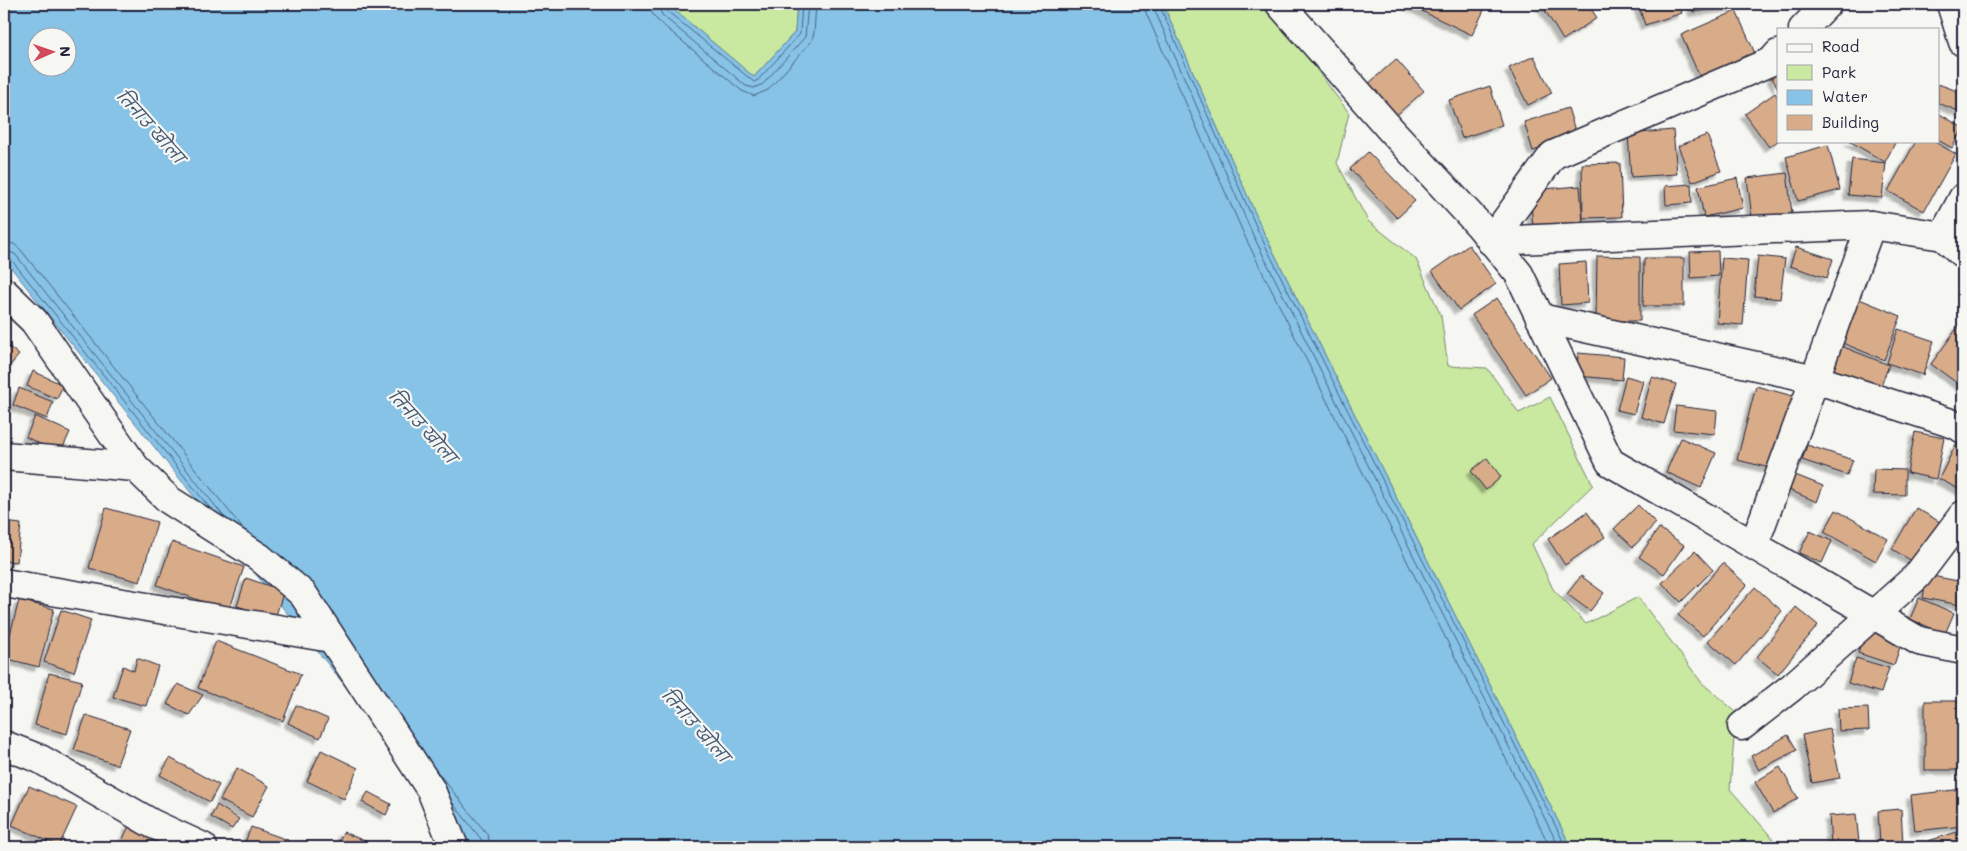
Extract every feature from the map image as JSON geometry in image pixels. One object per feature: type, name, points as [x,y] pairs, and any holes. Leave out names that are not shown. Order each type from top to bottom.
[{"type":"street","points":[[1280,4],[1519,274],[1610,462],[1919,641],[1963,650]]},
{"type":"street","points":[[1804,28],[1827,4]]},
{"type":"street","points":[[1951,4],[1963,42]]},
{"type":"street","points":[[1491,241],[1553,155],[1772,61],[1777,55]]},
{"type":"street","points":[[1943,236],[1963,198]]},
{"type":"street","points":[[1491,241],[1871,225],[1943,236],[1963,254]]},
{"type":"street","points":[[1754,545],[1871,225]]},
{"type":"street","points":[[4,292],[34,321],[136,467],[169,500],[259,557],[303,594],[431,790],[454,847]]},
{"type":"street","points":[[1540,318],[1814,379],[1957,425],[1963,429]]},
{"type":"street","points":[[4,456],[136,467]]},
{"type":"street","points":[[1742,726],[1792,687],[1917,576],[1963,515]]},
{"type":"street","points":[[4,582],[331,638]]},
{"type":"street","points":[[4,745],[40,759],[151,823],[203,847]]},
{"type":"green space","points":[[667,4],[797,4],[795,32],[754,77]]},
{"type":"green space","points":[[1163,4],[1268,4],[1349,113],[1337,163],[1368,221],[1416,259],[1441,316],[1448,366],[1487,368],[1519,413],[1550,397],[1593,485],[1532,544],[1553,589],[1586,624],[1638,597],[1702,683],[1736,712],[1730,789],[1780,847],[1571,847],[1263,231]]},
{"type":"water","name":"तिनाउ खोला","points":[[4,4],[667,4],[754,77],[795,32],[797,4],[1163,4],[1263,231],[1571,847],[474,847],[4,259]]},
{"type":"building","points":[[1407,4],[1487,4],[1472,35]]},
{"type":"building","points":[[1541,4],[1588,4],[1597,18],[1563,40]]},
{"type":"building","points":[[1638,4],[1679,4],[1682,13],[1645,25]]},
{"type":"building","points":[[1692,4],[1733,4],[1733,7],[1693,12]]},
{"type":"building","points":[[1736,11],[1758,60],[1703,84],[1681,35]]},
{"type":"building","points":[[1534,56],[1552,93],[1528,105],[1509,68]]},
{"type":"building","points":[[1396,59],[1424,91],[1393,118],[1365,87]]},
{"type":"building","points":[[1777,73],[1777,86],[1771,77]]},
{"type":"building","points":[[1940,85],[1963,93],[1961,112],[1940,104]]},
{"type":"building","points":[[1490,86],[1502,125],[1462,138],[1449,100]]},
{"type":"building","points":[[1775,93],[1777,96],[1777,142],[1769,147],[1745,114]]},
{"type":"building","points":[[1568,108],[1577,137],[1533,151],[1524,122]]},
{"type":"building","points":[[1940,114],[1963,128],[1952,148],[1940,141]]},
{"type":"building","points":[[1673,130],[1677,174],[1631,177],[1628,134]]},
{"type":"building","points":[[1707,135],[1721,171],[1692,182],[1678,146]]},
{"type":"building","points":[[1851,142],[1895,142],[1885,162]]},
{"type":"building","points":[[1915,142],[1935,142],[1956,154],[1924,211],[1888,191]]},
{"type":"building","points":[[1828,145],[1840,190],[1798,201],[1786,157]]},
{"type":"building","points":[[1368,152],[1415,201],[1397,218],[1350,169]]},
{"type":"building","points":[[1852,159],[1886,163],[1882,198],[1848,195]]},
{"type":"building","points":[[1620,163],[1622,217],[1583,218],[1582,164]]},
{"type":"building","points":[[1787,173],[1792,213],[1752,218],[1747,178]]},
{"type":"building","points":[[1737,178],[1743,208],[1704,217],[1698,187]]},
{"type":"building","points":[[1691,184],[1692,203],[1666,205],[1665,186]]},
{"type":"building","points":[[1580,186],[1583,224],[1533,229],[1530,190]]},
{"type":"building","points":[[1469,245],[1496,284],[1459,310],[1432,271]]},
{"type":"building","points":[[1796,247],[1833,259],[1827,278],[1790,266]]},
{"type":"building","points":[[1718,251],[1719,276],[1691,278],[1690,252]]},
{"type":"building","points":[[1597,256],[1640,257],[1640,321],[1596,321]]},
{"type":"building","points":[[1758,256],[1785,259],[1780,299],[1754,296]]},
{"type":"building","points":[[1644,258],[1684,258],[1684,306],[1643,306]]},
{"type":"building","points":[[1722,258],[1748,260],[1743,325],[1717,323]]},
{"type":"building","points":[[1586,262],[1588,303],[1561,305],[1559,264]]},
{"type":"building","points":[[1497,298],[1551,378],[1526,395],[1472,315]]},
{"type":"building","points":[[1857,298],[1901,316],[1884,360],[1840,342]]},
{"type":"building","points":[[1963,320],[1963,383],[1961,386],[1931,364]]},
{"type":"building","points":[[1898,329],[1934,341],[1923,375],[1887,363]]},
{"type":"building","points":[[6,344],[19,355],[7,369],[4,366],[4,347]]},
{"type":"building","points":[[1841,346],[1889,365],[1878,394],[1829,375]]},
{"type":"building","points":[[1578,353],[1624,357],[1622,380],[1577,376]]},
{"type":"building","points":[[33,371],[63,385],[57,399],[27,386]]},
{"type":"building","points":[[1626,376],[1643,381],[1634,414],[1617,410]]},
{"type":"building","points":[[1652,377],[1676,384],[1664,424],[1641,417]]},
{"type":"building","points":[[1756,386],[1793,396],[1774,469],[1737,460]]},
{"type":"building","points":[[19,388],[53,402],[47,419],[13,405]]},
{"type":"building","points":[[1676,406],[1717,411],[1715,434],[1673,430]]},
{"type":"building","points":[[35,416],[70,432],[60,454],[26,437]]},
{"type":"building","points":[[1915,432],[1944,438],[1936,479],[1907,473]]},
{"type":"building","points":[[1681,438],[1716,453],[1701,488],[1666,472]]},
{"type":"building","points":[[1956,444],[1963,448],[1963,491],[1939,479]]},
{"type":"building","points":[[1807,445],[1853,460],[1847,475],[1802,460]]},
{"type":"building","points":[[1487,458],[1501,477],[1486,490],[1471,471]]},
{"type":"building","points":[[1874,469],[1905,470],[1905,495],[1873,494]]},
{"type":"building","points":[[1793,474],[1823,486],[1817,502],[1787,489]]},
{"type":"building","points":[[1638,505],[1656,523],[1633,547],[1614,529]]},
{"type":"building","points":[[106,508],[157,522],[140,582],[89,568]]},
{"type":"building","points":[[1916,508],[1940,522],[1915,563],[1892,549]]},
{"type":"building","points":[[1836,510],[1888,539],[1876,561],[1824,532]]},
{"type":"building","points":[[1587,512],[1605,537],[1565,565],[1548,539]]},
{"type":"building","points":[[4,522],[21,524],[17,562],[4,561]]},
{"type":"building","points":[[1659,528],[1684,545],[1664,574],[1639,557]]},
{"type":"building","points":[[1810,531],[1832,541],[1822,563],[1799,553]]},
{"type":"building","points":[[172,542],[244,567],[229,611],[157,585]]},
{"type":"building","points":[[1695,551],[1713,570],[1681,602],[1662,583]]},
{"type":"building","points":[[1723,563],[1747,585],[1703,636],[1678,615]]},
{"type":"building","points":[[1927,575],[1963,582],[1960,605],[1923,598]]},
{"type":"building","points":[[1581,576],[1604,593],[1590,611],[1567,594]]},
{"type":"building","points":[[246,578],[284,591],[275,618],[237,606]]},
{"type":"building","points":[[1755,587],[1782,611],[1736,665],[1708,641]]},
{"type":"building","points":[[1919,598],[1954,613],[1945,634],[1910,619]]},
{"type":"building","points":[[19,600],[54,609],[39,667],[4,658]]},
{"type":"building","points":[[1796,607],[1818,625],[1778,674],[1757,657]]},
{"type":"building","points":[[61,610],[91,620],[74,672],[44,662]]},
{"type":"building","points":[[1865,629],[1902,641],[1894,665],[1858,653]]},
{"type":"building","points":[[216,641],[301,674],[283,721],[198,688]]},
{"type":"building","points":[[137,658],[158,666],[146,706],[113,697],[123,666],[134,671]]},
{"type":"building","points":[[1856,658],[1889,668],[1881,693],[1848,683]]},
{"type":"building","points":[[49,673],[82,681],[67,734],[35,725]]},
{"type":"building","points":[[178,684],[203,695],[189,715],[167,704]]},
{"type":"building","points":[[1925,701],[1963,701],[1963,770],[1925,770]]},
{"type":"building","points":[[296,705],[328,719],[320,738],[288,723]]},
{"type":"building","points":[[1868,708],[1869,730],[1839,731],[1838,709]]},
{"type":"building","points":[[86,715],[130,729],[117,765],[74,750]]},
{"type":"building","points":[[1830,729],[1840,778],[1812,783],[1802,735]]},
{"type":"building","points":[[1788,735],[1797,750],[1759,770],[1751,756]]},
{"type":"building","points":[[321,750],[358,768],[344,799],[307,781]]},
{"type":"building","points":[[170,758],[219,785],[210,802],[160,775]]},
{"type":"building","points":[[1780,767],[1798,798],[1773,813],[1755,782]]},
{"type":"building","points":[[237,768],[269,786],[252,817],[220,800]]},
{"type":"building","points":[[29,786],[77,807],[59,846],[12,825]]},
{"type":"building","points":[[1963,789],[1963,826],[1915,831],[1911,795]]},
{"type":"building","points":[[368,792],[391,804],[386,815],[362,802]]},
{"type":"building","points":[[217,805],[239,819],[232,829],[211,817]]},
{"type":"building","points":[[1901,809],[1903,844],[1880,845],[1878,811]]},
{"type":"building","points":[[1856,814],[1859,842],[1831,844],[1829,816]]},
{"type":"building","points":[[130,824],[166,842],[164,847],[119,847]]},
{"type":"building","points":[[251,827],[288,840],[286,847],[244,845]]},
{"type":"building","points":[[1963,830],[1963,847],[1930,847],[1928,841]]},
{"type":"building","points":[[343,832],[377,846],[337,847]]}]
